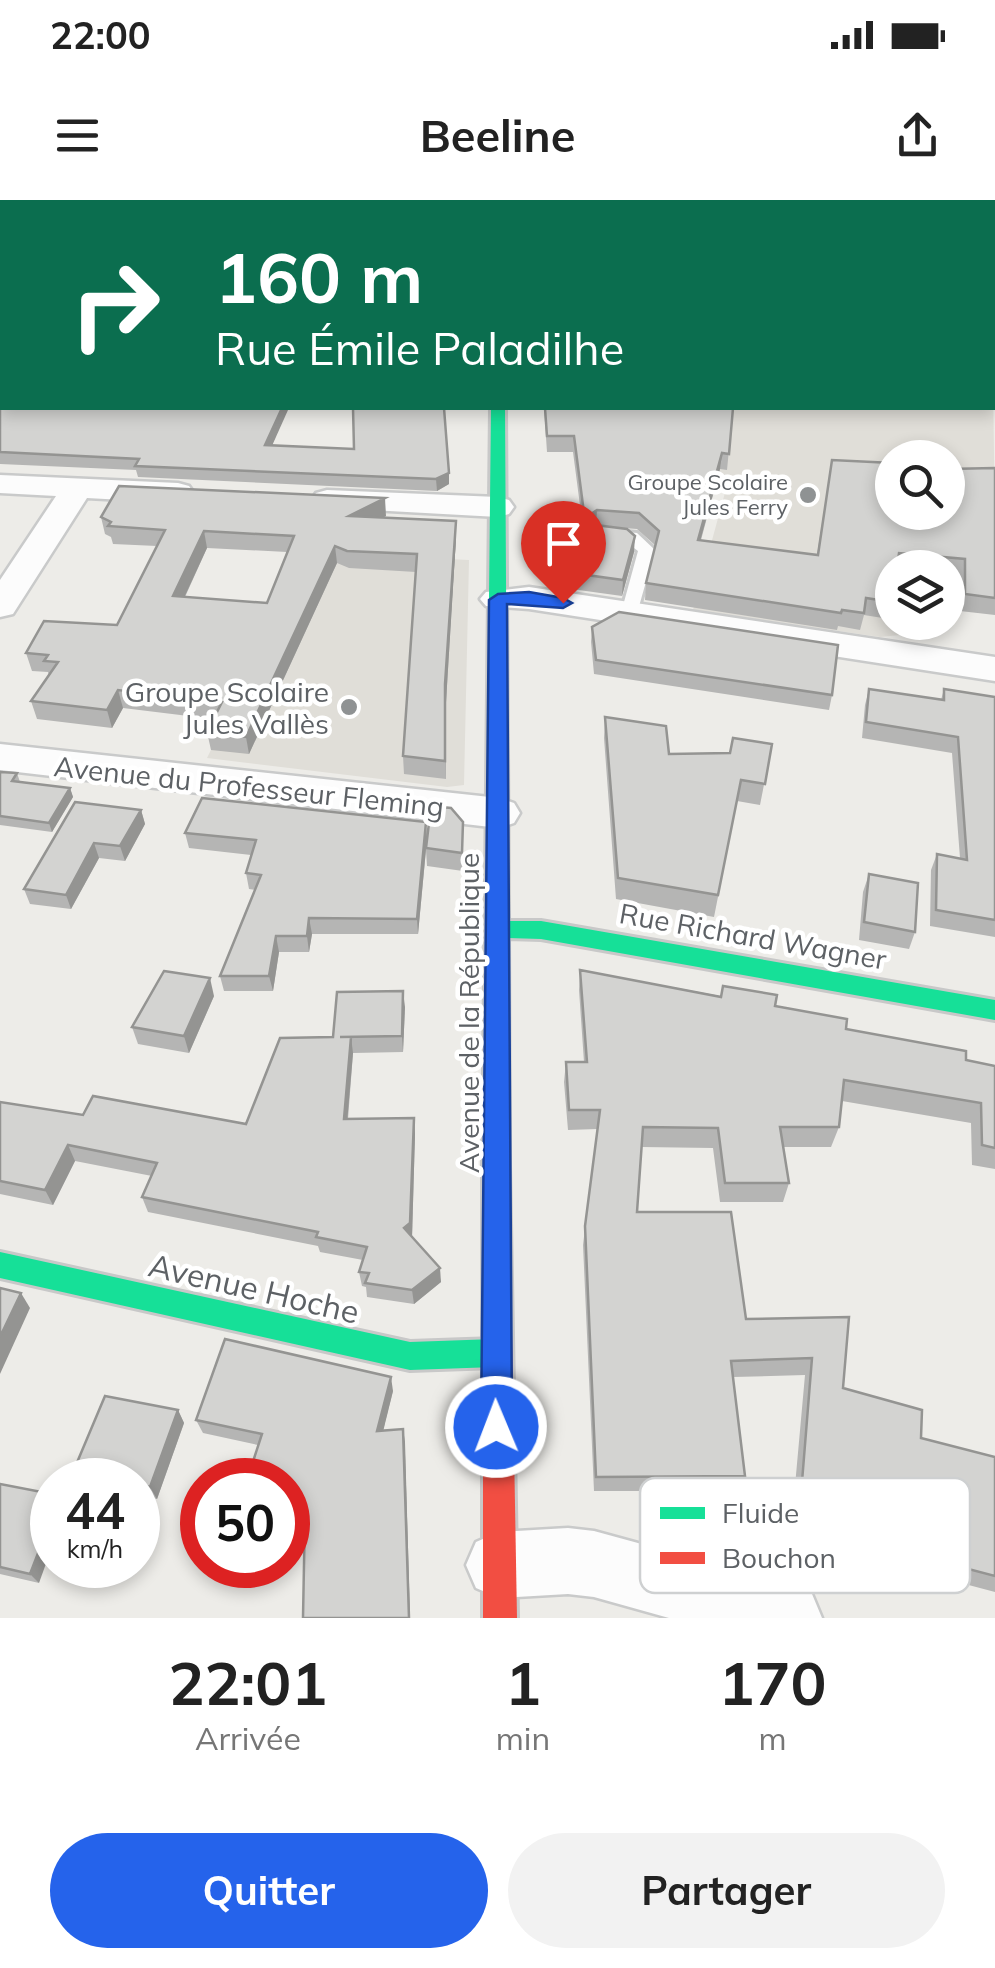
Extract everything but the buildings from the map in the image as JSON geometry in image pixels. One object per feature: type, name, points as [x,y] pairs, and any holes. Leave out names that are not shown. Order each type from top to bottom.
[{"type":"main road","name":"Avenue de la République","points":[[498,410],[495,1353],[500,1592]]},
{"type":"main road","name":"Rue Richard Wagner","points":[[499,928],[541,930],[995,1010]]},
{"type":"main road","name":"Avenue Hoche","points":[[0,1265],[410,1356],[495,1353]]},
{"type":"street","points":[[0,484],[216,495]]},
{"type":"street","points":[[0,606],[77,488]]},
{"type":"street","points":[[295,498],[498,507]]},
{"type":"street","points":[[498,600],[529,598],[995,669]]},
{"type":"street","name":"Avenue du Professeur Fleming","points":[[0,757],[499,813]]},
{"type":"street","points":[[500,1592],[568,1561],[640,1577]]},
{"type":"street","points":[[698,1593],[788,1618]]},
{"type":"lane","points":[[596,535],[631,537],[647,550],[630,613]]},
{"type":"shaded area","name":"Groupe Scolaire Jules Ferry","points":[[630,410],[993,410],[995,524],[934,550],[875,550],[875,636],[693,610],[729,478],[630,462]]},
{"type":"shaded area","name":"Groupe Scolaire Jules Vallès","points":[[297,552],[469,560],[464,785],[447,787],[207,758],[257,656]]},
{"type":"traffic: fast","points":[[496,1166],[498,410]]},
{"type":"traffic: fast","points":[[499,929],[541,930],[995,1010]]},
{"type":"traffic: fast","points":[[0,1265],[410,1356],[495,1353]]},
{"type":"traffic: jam","points":[[496,1166],[500,1618]]},
{"type":"place","name":"Groupe Scolaire Jules Ferry","points":[[808,495]]},
{"type":"place","name":"Groupe Scolaire Jules Vallès","points":[[349,707]]},
{"type":"route","points":[[496,1427],[498,600],[529,598],[563,603]]}]
